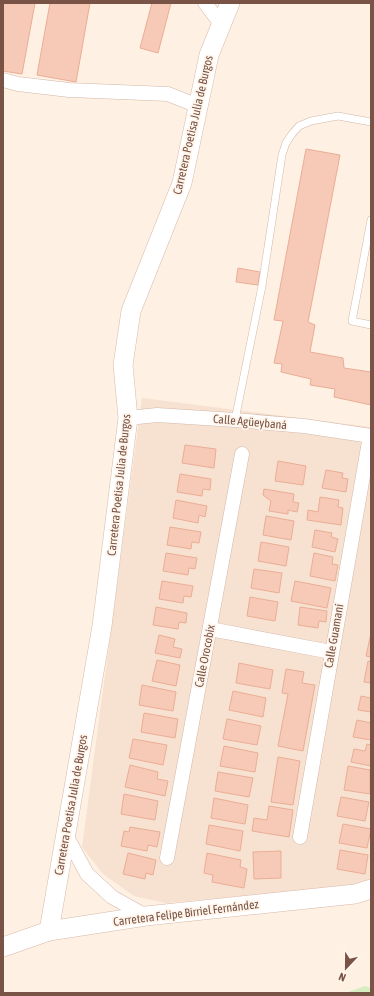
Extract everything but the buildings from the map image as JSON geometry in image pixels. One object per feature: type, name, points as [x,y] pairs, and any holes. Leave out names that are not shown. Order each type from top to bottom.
[{"type":"street","points":[[205,3],[221,24]]},
{"type":"street","name":"Carretera Poetisa Julia de Burgos","points":[[48,931],[102,626],[128,418],[123,365],[131,310],[182,183],[209,55],[230,3]]},
{"type":"street","points":[[3,80],[18,84],[69,90],[168,94],[198,106]]},
{"type":"street","name":"Calle Agüeybaná","points":[[128,418],[156,415],[235,420],[304,426],[370,436]]},
{"type":"street","name":"Calle Guamaní","points":[[300,837],[331,652],[370,436]]},
{"type":"street","name":"Calle Orocobix","points":[[167,858],[242,454]]},
{"type":"street","points":[[210,629],[331,652]]},
{"type":"street","points":[[66,835],[87,874],[112,897],[146,916]]},
{"type":"street","name":"Carretera Felipe Birriel Fernández","points":[[3,947],[48,931],[146,916],[355,894],[371,889]]},
{"type":"lane","points":[[235,420],[262,286],[282,155],[286,143],[299,126],[312,121],[338,116],[371,122]]},
{"type":"lane","points":[[371,220],[352,321],[371,325]]},
{"type":"shaded area","points":[[142,398],[371,427],[371,878],[353,886],[165,903],[134,896],[103,874],[82,847]]},
{"type":"green space","points":[[365,986],[371,988],[371,993],[345,993]]}]
